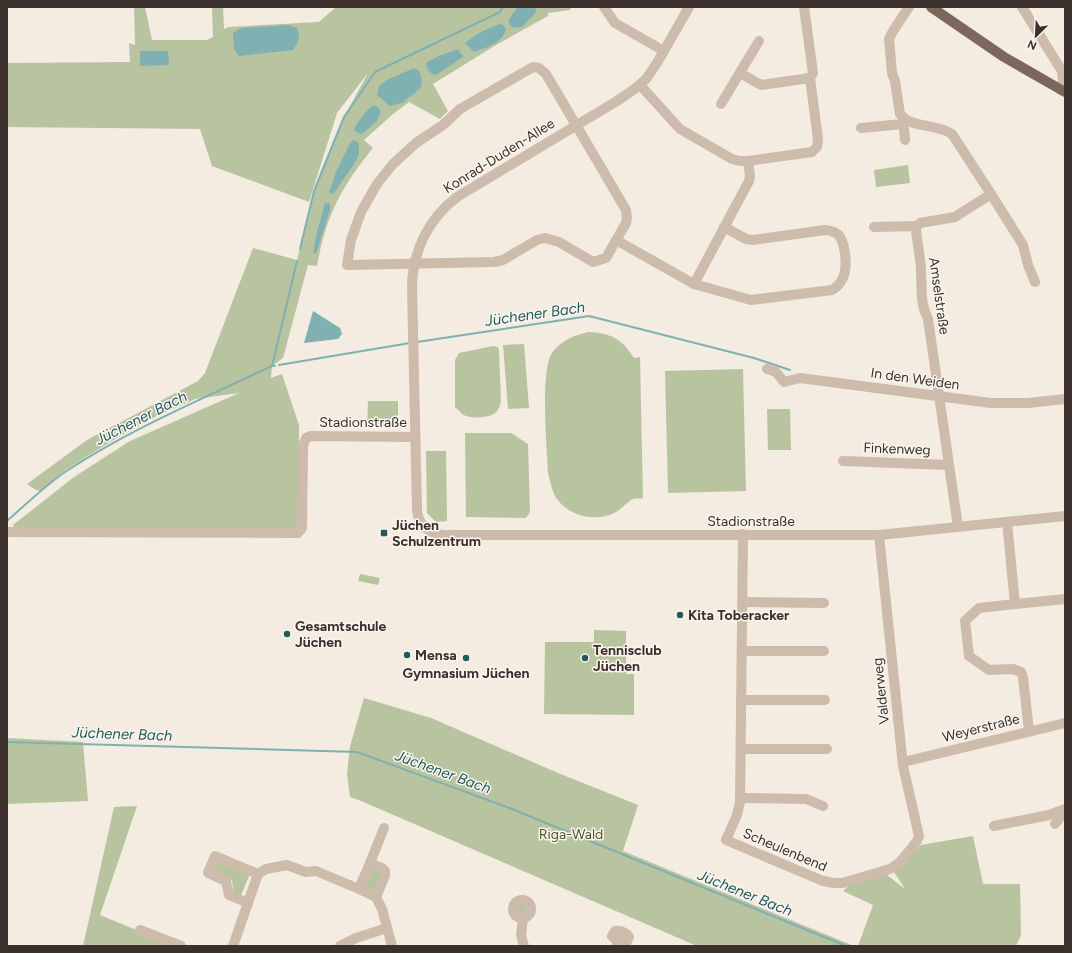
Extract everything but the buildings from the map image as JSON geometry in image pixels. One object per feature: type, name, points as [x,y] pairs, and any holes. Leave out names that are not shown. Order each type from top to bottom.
[{"type":"main road","points":[[931,7],[1004,56],[1063,91]]},
{"type":"street","points":[[604,7],[615,23],[664,51]]},
{"type":"street","name":"Konrad-Duden-Allee","points":[[436,534],[425,528],[418,517],[415,437],[412,286],[414,263],[418,249],[425,234],[437,216],[450,202],[464,192],[617,101],[640,85],[654,68],[689,7]]},
{"type":"street","points":[[640,85],[683,132],[732,160],[748,161],[807,154],[812,152],[816,150],[818,139],[810,78],[813,73],[804,7]]},
{"type":"street","points":[[905,140],[896,82],[892,75],[888,42],[909,7]]},
{"type":"street","points":[[1022,7],[1062,71],[1063,91]]},
{"type":"street","points":[[721,104],[759,41]]},
{"type":"street","points":[[533,66],[544,72],[626,210],[627,220],[616,240],[606,258],[593,262],[559,242],[545,238],[537,240],[507,258],[498,261],[347,265],[351,240],[365,204],[380,179],[407,151],[443,125],[463,106],[533,66]]},
{"type":"street","points":[[740,72],[761,85],[810,78]]},
{"type":"street","points":[[861,128],[903,120],[945,130],[952,134],[1024,245],[1028,265],[1035,282]]},
{"type":"street","points":[[694,284],[749,181],[750,176],[748,161]]},
{"type":"street","points":[[874,227],[917,226],[923,222],[956,217],[991,194]]},
{"type":"street","name":"Amselstraße","points":[[917,226],[916,232],[924,312],[928,320],[932,345],[958,527]]},
{"type":"street","points":[[616,240],[694,284],[746,299],[755,300],[832,290],[845,272],[846,264],[843,242],[840,236],[834,232],[825,230],[753,240],[743,237],[724,227]]},
{"type":"street","name":"In den Weiden","points":[[767,369],[776,372],[784,382],[800,378],[1004,404],[1065,399]]},
{"type":"street","name":"Stadionstraße","points":[[7,532],[300,532],[302,528],[303,446],[306,438],[311,436],[415,437]]},
{"type":"street","name":"Finkenweg","points":[[843,461],[949,465]]},
{"type":"street","name":"Stadionstraße","points":[[436,534],[582,536],[743,534],[879,535],[1065,516]]},
{"type":"street","points":[[1007,522],[1015,604]]},
{"type":"street","points":[[743,534],[740,798],[806,799],[823,806]]},
{"type":"street","name":"Valderweg","points":[[879,535],[903,762],[919,832],[916,842]]},
{"type":"street","points":[[1029,731],[1021,672],[1013,669],[989,670],[969,656],[965,621],[979,608],[1065,599]]},
{"type":"street","points":[[742,602],[824,603]]},
{"type":"street","points":[[742,651],[824,651]]},
{"type":"street","points":[[741,700],[825,700]]},
{"type":"street","name":"Weyerstraße","points":[[903,762],[1065,723]]},
{"type":"street","points":[[741,749],[826,749]]},
{"type":"street","name":"Scheulenbend","points":[[740,798],[737,815],[726,840],[823,881],[834,883],[849,881],[890,869],[900,862],[916,842]]},
{"type":"street","points":[[1055,824],[1065,810]]},
{"type":"street","points":[[994,826],[1065,810]]},
{"type":"street","points":[[359,889],[384,828]]},
{"type":"street","points":[[248,903],[230,895],[226,881],[208,873],[215,856],[258,874]]},
{"type":"street","points":[[370,863],[384,869],[386,873],[376,897]]},
{"type":"street","points":[[233,946],[258,874],[266,869],[287,864],[306,872],[316,871],[376,897],[380,905],[392,946]]},
{"type":"street","points":[[523,918],[521,935],[524,946]]},
{"type":"street","points":[[340,946],[356,938],[387,928]]},
{"type":"street","points":[[140,930],[181,946]]},
{"type":"green space","points":[[134,7],[145,7],[152,40],[207,40],[213,37],[212,7],[223,7],[224,29],[229,27],[319,22],[336,7],[571,7],[570,10],[548,13],[548,16],[496,45],[433,84],[448,111],[440,119],[409,102],[364,140],[373,148],[352,176],[336,203],[325,232],[317,266],[308,265],[283,358],[272,366],[271,378],[282,374],[299,425],[299,526],[292,531],[15,530],[13,525],[74,477],[130,441],[239,393],[195,399],[155,417],[110,442],[64,471],[41,491],[36,490],[27,484],[87,440],[198,381],[205,373],[253,248],[297,260],[290,289],[314,191],[344,117],[368,73],[337,113],[309,202],[212,166],[200,129],[7,127],[7,63],[130,62],[129,43],[135,45]]},
{"type":"green space","points":[[908,165],[910,183],[876,187],[874,170]]},
{"type":"green space","points":[[589,332],[604,334],[615,338],[630,351],[634,358],[640,357],[643,498],[633,499],[616,512],[608,516],[599,517],[581,515],[565,507],[554,494],[548,473],[545,392],[548,362],[552,353],[564,341]]},
{"type":"green space","points":[[524,344],[529,408],[508,409],[503,345]]},
{"type":"green space","points":[[493,346],[498,347],[499,351],[501,401],[498,410],[494,414],[482,417],[465,416],[455,407],[455,360],[459,353]]},
{"type":"green space","points":[[743,369],[746,491],[668,493],[665,371]]},
{"type":"green space","points":[[368,401],[398,401],[398,425],[367,425]]},
{"type":"green space","points":[[767,409],[790,409],[791,450],[768,450]]},
{"type":"green space","points":[[465,433],[511,433],[528,444],[530,512],[526,518],[466,517]]},
{"type":"green space","points":[[426,451],[446,451],[447,521],[436,522],[427,513]]},
{"type":"green space","points":[[360,574],[380,578],[378,585],[358,581]]},
{"type":"green space","name":"Tennisclub Jüchen","points":[[594,630],[626,631],[626,674],[634,674],[634,715],[544,714],[545,642],[594,642]]},
{"type":"green space","name":"Riga-Wald","points":[[364,698],[431,718],[558,773],[638,805],[623,851],[854,946],[697,946],[350,797],[347,774],[350,746]]},
{"type":"green space","points":[[7,738],[83,742],[88,801],[7,804]]},
{"type":"green space","points":[[137,806],[100,915],[175,946],[83,946],[114,807]]},
{"type":"green space","points":[[973,836],[983,884],[1020,884],[1021,935],[1016,946],[858,946],[873,905],[843,891],[849,885],[887,875],[905,889],[894,872],[921,845]]},
{"type":"green space","points":[[216,862],[250,874],[241,895],[234,895],[232,880],[215,871],[214,869]]},
{"type":"green space","points":[[371,868],[382,872],[374,891],[364,887]]},
{"type":"green space","points":[[521,901],[526,903],[528,908],[526,913],[521,915],[516,913],[514,908],[516,903]]},
{"type":"water","points":[[518,7],[534,7],[537,11],[522,27],[513,28],[508,22]]},
{"type":"water","points":[[502,24],[506,29],[504,34],[498,41],[484,49],[474,52],[465,43],[483,31]]},
{"type":"water","points":[[288,25],[297,28],[299,35],[293,50],[239,56],[234,49],[233,33],[241,28]]},
{"type":"water","points":[[458,49],[463,57],[436,75],[429,71],[426,63],[439,56]]},
{"type":"water","points":[[140,51],[168,51],[169,65],[140,66]]},
{"type":"water","points":[[414,68],[420,72],[422,81],[421,88],[402,103],[390,106],[377,95],[379,86],[389,79]]},
{"type":"water","points":[[373,105],[378,107],[381,112],[377,121],[362,134],[358,133],[354,130],[356,126],[362,116]]},
{"type":"water","points":[[353,140],[359,143],[359,153],[355,163],[333,194],[329,193],[336,172],[350,143]]},
{"type":"water","points":[[325,203],[330,204],[330,210],[316,254],[313,253]]},
{"type":"water","points":[[313,311],[340,328],[342,334],[338,339],[304,343]]},
{"type":"waterway","points":[[300,249],[314,191],[344,117],[375,72],[500,12],[503,7]]},
{"type":"waterway","points":[[272,366],[297,261]]},
{"type":"waterway","name":"Jüchener Bach","points":[[417,342],[589,316],[754,358],[790,370]]},
{"type":"waterway","name":"Jüchener Bach","points":[[279,365],[410,343]]},
{"type":"waterway","name":"Jüchener Bach","points":[[7,521],[50,483],[90,456],[167,415],[272,366],[275,366]]},
{"type":"waterway","name":"Jüchener Bach","points":[[7,742],[357,752],[512,809],[846,946]]},
{"type":"place","name":"Jüchen Schulzentrum","points":[[384,533]]},
{"type":"place","name":"Kita Toberacker","points":[[680,615]]},
{"type":"place","name":"Gesamtschule Jüchen","points":[[287,634]]},
{"type":"place","name":"Mensa","points":[[407,655]]},
{"type":"place","name":"Gymnasium Jüchen","points":[[466,658]]},
{"type":"place","name":"Tennisclub Jüchen","points":[[585,658]]}]
